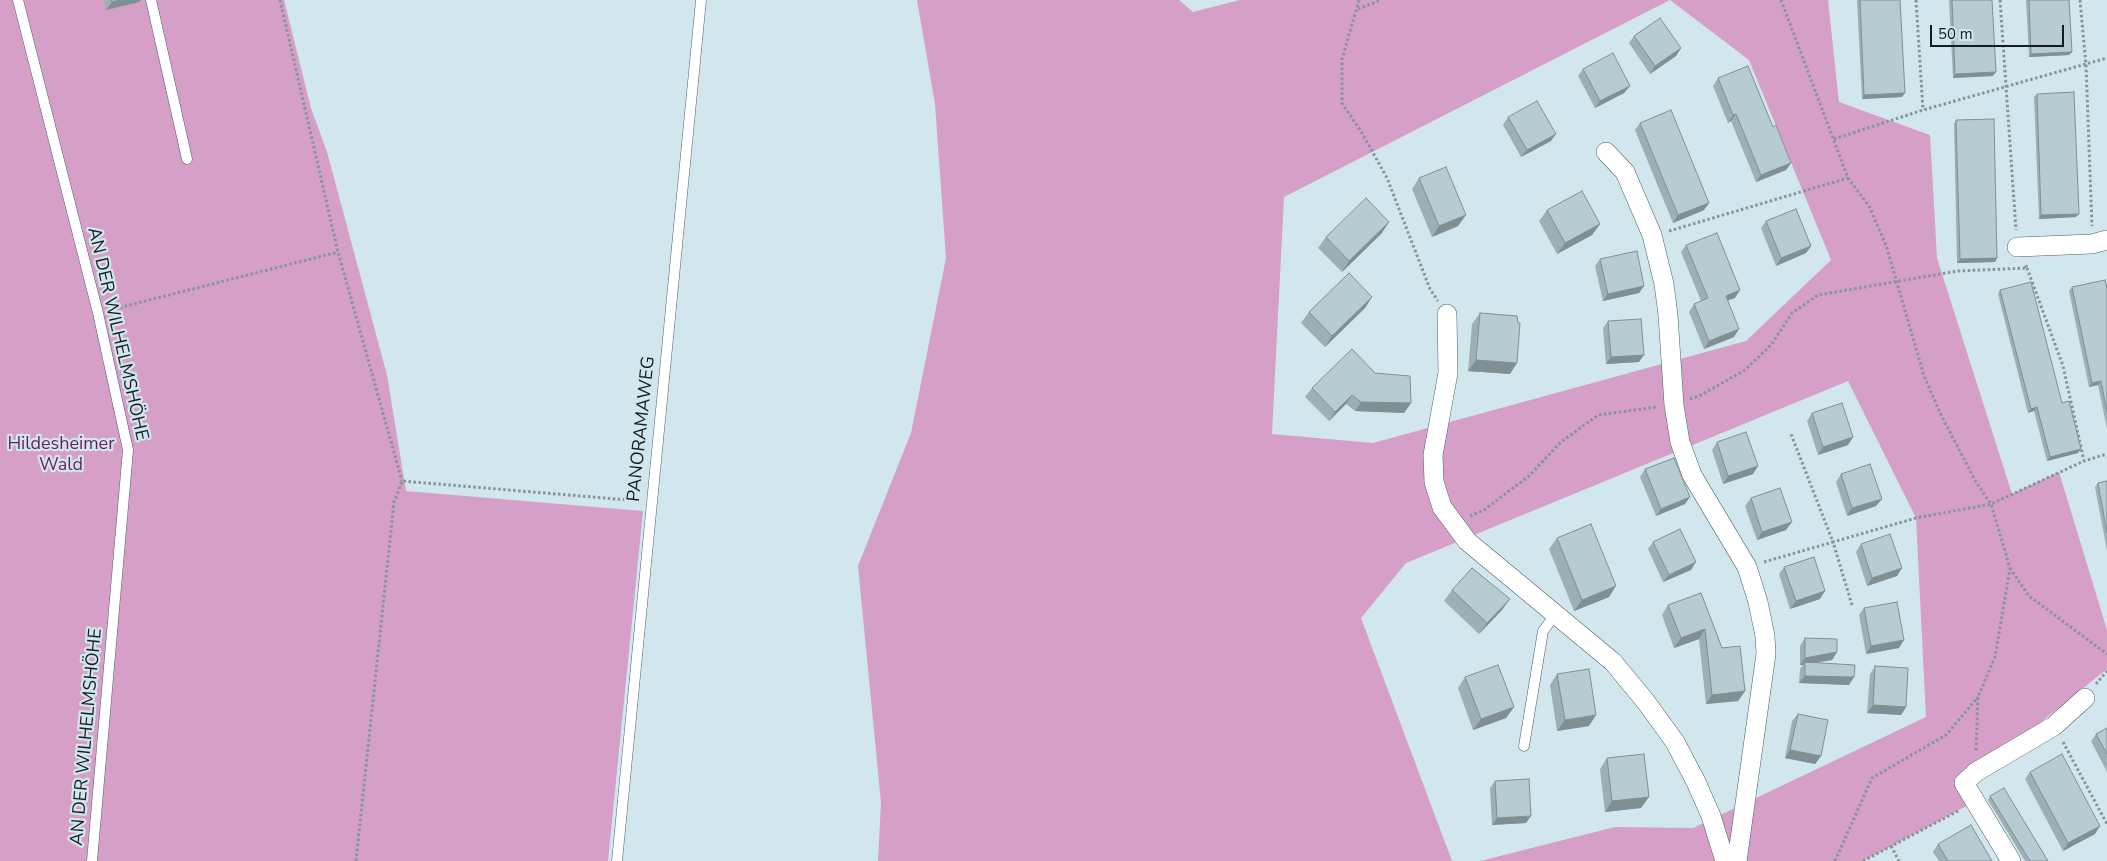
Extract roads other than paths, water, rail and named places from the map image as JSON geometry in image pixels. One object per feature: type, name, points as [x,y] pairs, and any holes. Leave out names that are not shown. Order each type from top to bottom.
[{"type":"street","points":[[1606,152],[1625,172],[1652,235],[1664,284],[1674,405],[1680,442],[1692,475],[1747,567],[1758,602],[1765,636],[1766,654],[1737,861]]},
{"type":"street","points":[[2017,247],[2100,242]]},
{"type":"street","points":[[1447,314],[1448,373],[1433,455],[1434,482],[1442,507],[1468,541],[1554,615],[1613,662],[1646,702],[1674,742],[1696,782],[1711,816],[1725,861]]},
{"type":"street","points":[[2012,861],[1964,783],[1976,772],[2054,726],[2085,698]]},
{"type":"lane","name":"AN DER WILHELMSHÖHE","points":[[18,0],[98,313],[128,450],[92,861]]},
{"type":"lane","points":[[151,0],[187,159]]},
{"type":"lane","name":"PANORAMAWEG","points":[[617,861],[701,0]]},
{"type":"lane","points":[[1524,746],[1543,630],[1554,615]]},
{"type":"park label","name":"Hildesheimer Wald","points":[[61,455]]}]
